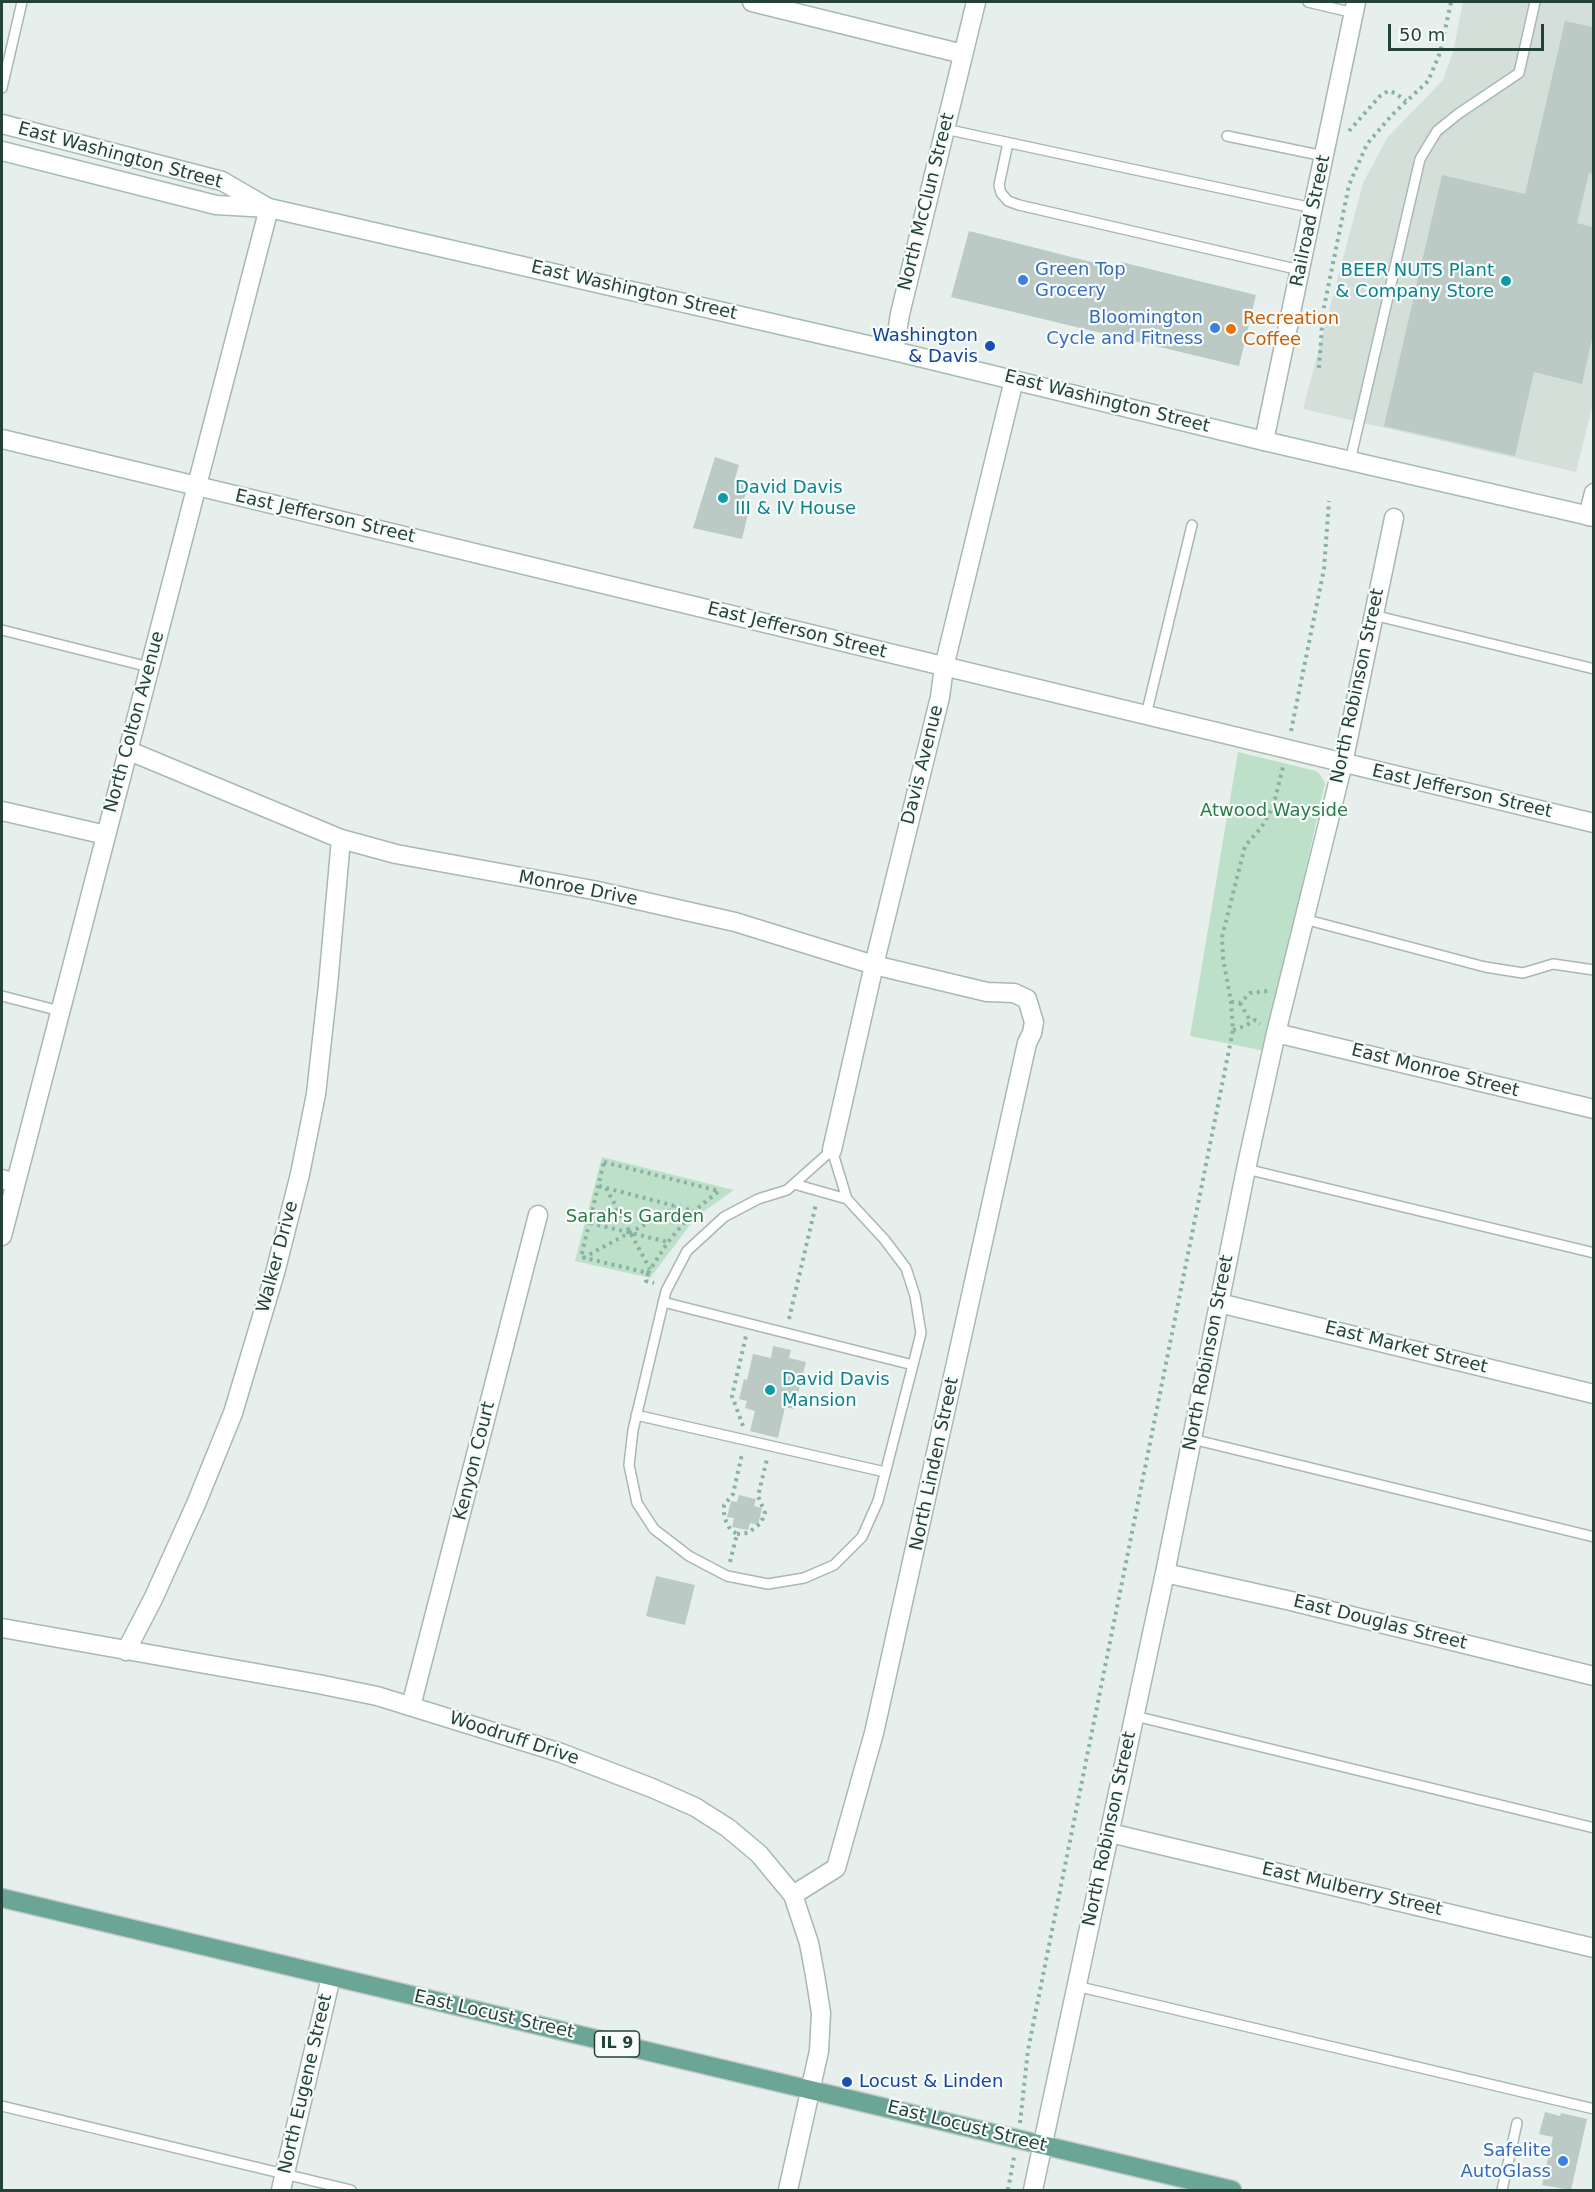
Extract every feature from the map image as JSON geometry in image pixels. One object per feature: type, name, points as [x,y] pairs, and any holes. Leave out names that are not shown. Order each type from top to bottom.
[{"type":"main road","name":"East Locust Street","points":[[2,1898],[1232,2190]]},
{"type":"street","points":[[752,2],[963,54]]},
{"type":"street","name":"North McClun Street","points":[[894,351],[900,314],[976,2]]},
{"type":"street","name":"Railroad Street","points":[[1264,441],[1355,7]]},
{"type":"street","name":"East Washington Street","points":[[2,124],[222,181],[269,208]]},
{"type":"street","name":"East Washington Street","points":[[2,152],[216,205],[269,208],[894,351],[1264,441],[1591,516]]},
{"type":"street","name":"North Colton Avenue","points":[[2,1236],[8,1181],[60,1011],[269,208]]},
{"type":"street","name":"Davis Avenue","points":[[832,1150],[874,964],[940,697],[944,667],[1014,380]]},
{"type":"street","name":"East Jefferson Street","points":[[2,439],[1593,823]]},
{"type":"street","points":[[1591,516],[1593,493]]},
{"type":"street","name":"North Robinson Street","points":[[1033,2190],[1165,1573],[1246,1169],[1276,1033],[1343,764],[1394,518]]},
{"type":"street","name":"Monroe Drive","points":[[128,750],[341,838],[396,854],[593,890],[735,922],[874,964],[987,992],[1014,993],[1027,999],[1031,1009]]},
{"type":"street","points":[[2,811],[106,835]]},
{"type":"street","name":"Walker Drive","points":[[126,1651],[158,1589],[233,1413],[275,1273],[300,1174],[316,1094],[341,838]]},
{"type":"street","name":"North Linden Street","points":[[793,1895],[836,1868],[874,1733],[1027,1043],[1032,1033],[1034,1022],[1031,1009]]},
{"type":"street","name":"East Monroe Street","points":[[1276,1033],[1593,1109]]},
{"type":"street","name":"Kenyon Court","points":[[411,1707],[538,1215]]},
{"type":"street","name":"East Market Street","points":[[1219,1303],[1593,1394]]},
{"type":"street","name":"East Douglas Street","points":[[1165,1573],[1291,1601],[1593,1676]]},
{"type":"street","name":"Woodruff Drive","points":[[2,1628],[377,1696],[561,1753],[695,1807],[728,1828],[759,1854],[793,1895],[809,1943],[821,2013],[819,2051],[811,2090]]},
{"type":"street","name":"East Mulberry Street","points":[[1110,1833],[1593,1948]]},
{"type":"street","name":"North Eugene Street","points":[[283,2182],[331,1977]]},
{"type":"street","points":[[788,2190],[811,2090]]},
{"type":"lane","points":[[2,88],[22,2]]},
{"type":"lane","points":[[1308,2],[1355,7]]},
{"type":"lane","points":[[1350,461],[1420,159],[1437,131],[1519,73],[1535,2]]},
{"type":"lane","points":[[945,129],[1313,208]]},
{"type":"lane","points":[[1227,136],[1324,156]]},
{"type":"lane","points":[[1008,143],[999,185],[1001,194],[1008,201],[1300,270]]},
{"type":"lane","points":[[1146,715],[1192,525]]},
{"type":"lane","points":[[1373,615],[1593,669]]},
{"type":"lane","points":[[2,630],[149,667]]},
{"type":"lane","points":[[1304,919],[1485,967],[1523,973],[1553,964],[1593,970]]},
{"type":"lane","points":[[2,996],[60,1011]]},
{"type":"lane","points":[[832,1150],[847,1199],[885,1239],[906,1268],[915,1296],[921,1333],[878,1501],[862,1537],[834,1565],[804,1578],[768,1584],[727,1576],[689,1556],[654,1529],[638,1503],[629,1466],[636,1415],[663,1302],[666,1291],[687,1251],[724,1217],[758,1199],[786,1190],[832,1150]]},
{"type":"lane","points":[[1246,1169],[1593,1253]]},
{"type":"lane","points":[[794,1184],[847,1199]]},
{"type":"lane","points":[[663,1302],[913,1365]]},
{"type":"lane","points":[[636,1415],[885,1472]]},
{"type":"lane","points":[[1192,1439],[1593,1537]]},
{"type":"lane","points":[[1135,1716],[1593,1828]]},
{"type":"lane","points":[[1076,1986],[1593,2109]]},
{"type":"lane","points":[[2,2106],[283,2182],[351,2190]]},
{"type":"lane","points":[[1502,2190],[1517,2123]]},
{"type":"path","points":[[1319,368],[1323,312],[1349,185],[1367,144],[1406,101],[1428,81],[1440,53],[1451,2]]},
{"type":"path","points":[[1342,132],[1347,133],[1380,96],[1388,91],[1406,101]]},
{"type":"path","points":[[1008,2190],[1018,2140],[1028,2050],[1233,1030],[1222,937],[1245,846],[1261,828],[1273,807],[1287,750],[1324,569],[1329,501]]},
{"type":"path","points":[[1239,1003],[1250,993],[1277,988],[1287,989]]},
{"type":"path","points":[[1259,993],[1261,999]]},
{"type":"path","points":[[1231,1002],[1239,1003],[1269,1031],[1276,1033]]},
{"type":"path","points":[[1233,1030],[1255,1019]]},
{"type":"path","points":[[604,1162],[718,1191],[694,1211],[668,1242],[648,1273],[583,1258],[581,1257],[604,1162]]},
{"type":"path","points":[[598,1186],[694,1211]]},
{"type":"path","points":[[606,1188],[650,1269]]},
{"type":"path","points":[[786,1333],[819,1191]]},
{"type":"path","points":[[583,1258],[677,1207]]},
{"type":"path","points":[[589,1223],[668,1242]]},
{"type":"path","points":[[737,1534],[748,1533],[761,1524],[765,1513],[758,1496],[771,1446]]},
{"type":"shaded area","points":[[1463,2],[1593,2],[1594,400],[1576,472],[1303,409],[1363,183],[1387,138],[1443,80],[1453,52]]},
{"type":"green space","name":"Atwood Wayside","points":[[1238,752],[1316,771],[1325,783],[1265,1051],[1190,1036]]},
{"type":"green space","name":"Sarah's Garden","points":[[602,1157],[734,1190],[703,1212],[690,1225],[650,1278],[575,1261]]},
{"type":"building","name":"BEER NUTS Plant & Company Store","points":[[1565,21],[1593,27],[1593,175],[1589,173],[1577,223],[1593,227],[1593,335],[1582,384],[1534,372],[1515,456],[1384,426],[1442,175],[1525,194]]},
{"type":"building","points":[[969,231],[1119,269],[1121,262],[1256,295],[1239,366],[951,297]]},
{"type":"building","name":"David Davis III & IV House","points":[[715,457],[739,465],[734,482],[744,485],[742,493],[746,493],[742,504],[750,506],[742,539],[693,528]]},
{"type":"building","name":"David Davis Mansion","points":[[773,1346],[791,1350],[789,1358],[806,1362],[794,1409],[785,1407],[778,1438],[750,1431],[755,1411],[745,1408],[747,1401],[739,1399],[744,1379],[747,1380],[753,1354],[771,1358]]},
{"type":"building","points":[[739,1495],[756,1499],[754,1506],[762,1508],[758,1525],[750,1523],[748,1530],[732,1527],[734,1518],[727,1517],[731,1501],[737,1502]]},
{"type":"building","points":[[656,1576],[695,1585],[685,1625],[646,1616]]},
{"type":"building","name":"Safelite AutoGlass","points":[[1545,2112],[1587,2119],[1571,2190],[1542,2185],[1553,2137],[1539,2134]]},
{"type":"place","name":"Green Top Grocery","points":[[1023,280]]},
{"type":"place","name":"BEER NUTS Plant & Company Store","points":[[1506,281]]},
{"type":"place","name":"Bloomington Cycle and Fitness","points":[[1215,328]]},
{"type":"place","name":"Recreation Coffee","points":[[1231,329]]},
{"type":"place","name":"Washington & Davis","points":[[990,346]]},
{"type":"place","name":"David Davis III & IV House","points":[[723,498]]},
{"type":"place","name":"David Davis Mansion","points":[[770,1390]]},
{"type":"place","name":"Locust & Linden","points":[[847,2082]]},
{"type":"place","name":"Safelite AutoGlass","points":[[1563,2161]]}]
